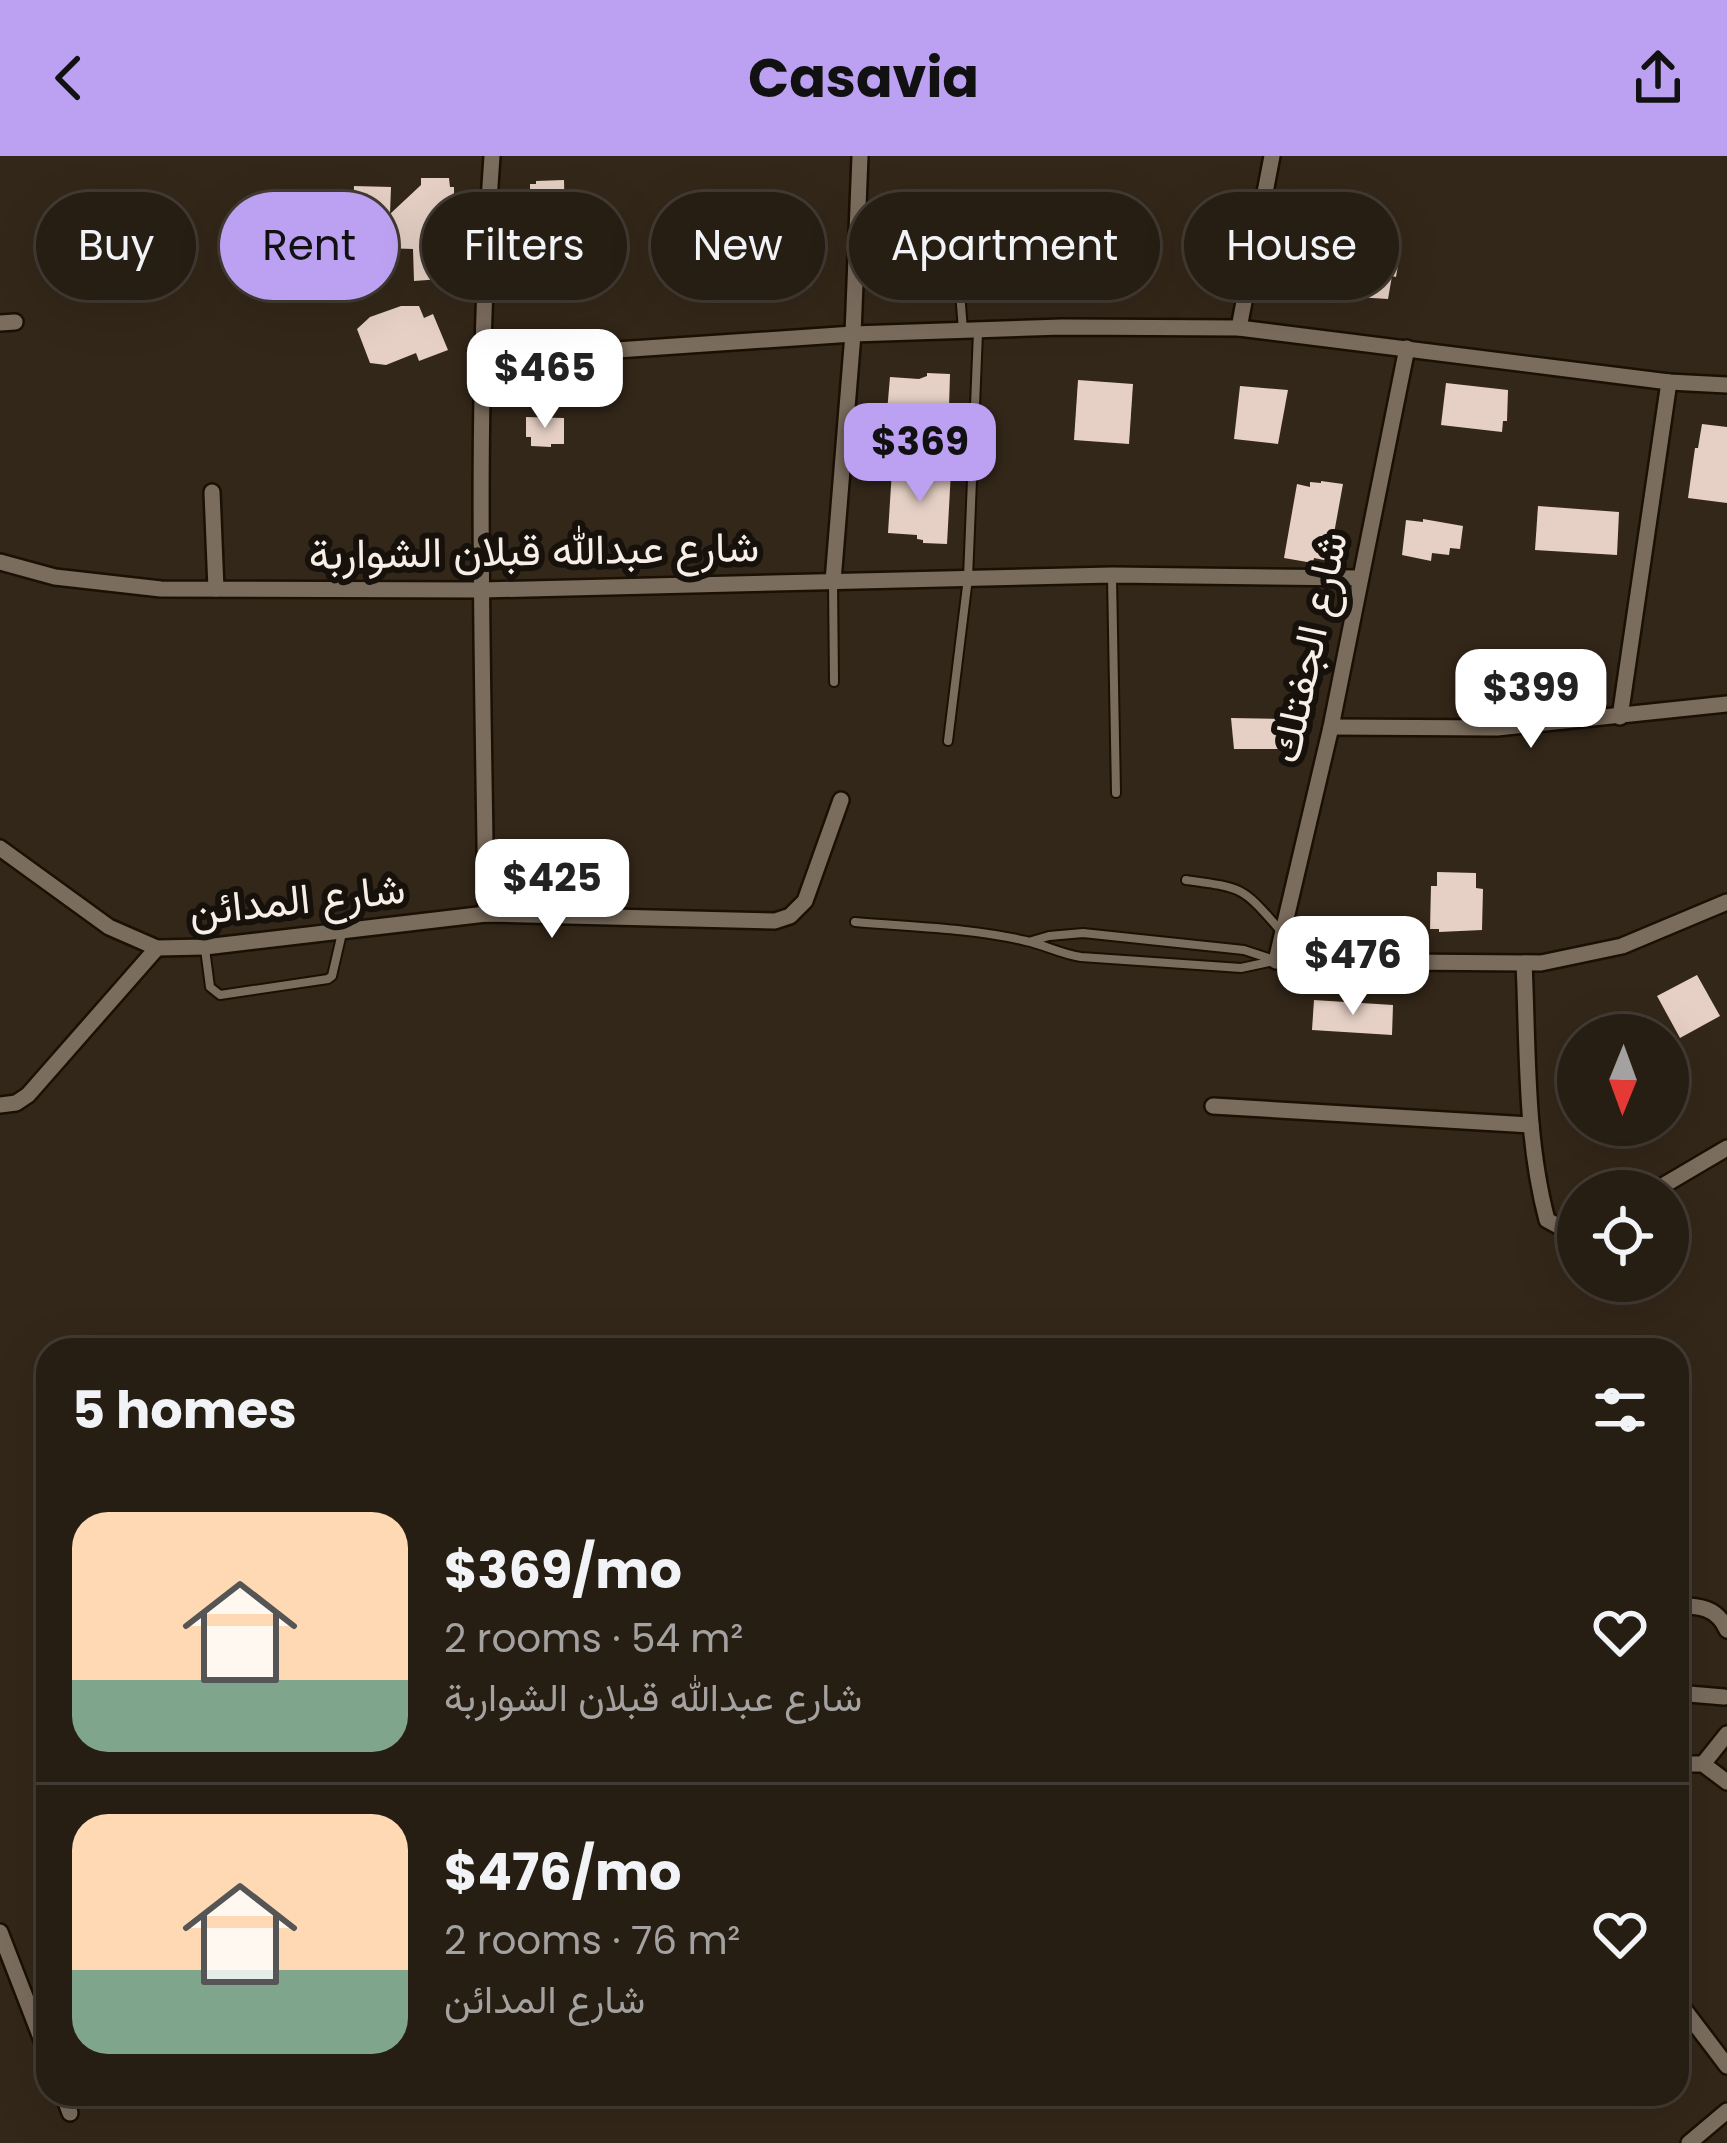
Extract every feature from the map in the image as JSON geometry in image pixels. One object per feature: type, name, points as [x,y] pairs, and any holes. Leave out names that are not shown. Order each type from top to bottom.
[{"type":"street","points":[[486,914],[484,359],[493,156]]},
{"type":"street","points":[[833,580],[853,334],[860,156]]},
{"type":"street","points":[[1239,328],[1272,156]]},
{"type":"street","points":[[484,359],[853,334],[1062,327],[1239,328],[1669,382],[1727,385]]},
{"type":"street","name":"شارع الجفتلك","points":[[1276,961],[1331,727],[1407,348]]},
{"type":"street","points":[[1620,717],[1669,382]]},
{"type":"street","points":[[212,492],[216,589]]},
{"type":"street","name":"شارع عبدالله قبلان الشواربة","points":[[0,562],[55,578],[110,585],[216,589],[482,590],[1112,575],[1360,578]]},
{"type":"street","points":[[1331,727],[1497,728],[1727,704]]},
{"type":"street","name":"شارع المدائن","points":[[0,848],[109,926],[157,948],[341,933],[486,914],[783,920],[805,901],[841,800]]},
{"type":"street","points":[[1276,961],[1562,960],[1622,946],[1727,902]]},
{"type":"street","points":[[0,1105],[28,1095],[157,948]]},
{"type":"street","points":[[1524,963],[1538,1188],[1547,1220],[1557,1225]]},
{"type":"street","points":[[1213,1106],[1531,1125]]},
{"type":"street","points":[[1689,1170],[1727,1148]]},
{"type":"street","points":[[1689,1606],[1703,1607],[1723,1621],[1727,1630]]},
{"type":"street","points":[[1689,1695],[1726,1701]]},
{"type":"street","points":[[1703,1765],[1727,1734]]},
{"type":"street","points":[[1689,1764],[1703,1765],[1727,1782]]},
{"type":"street","points":[[0,1932],[36,2025]]},
{"type":"street","points":[[1689,2016],[1727,2066]]},
{"type":"street","points":[[67,2106],[70,2114]]},
{"type":"street","points":[[1689,2143],[1727,2111]]},
{"type":"lane","points":[[948,741],[968,578],[970,331],[965,300]]},
{"type":"lane","points":[[1112,575],[1115,793]]},
{"type":"lane","points":[[833,580],[834,682]]},
{"type":"lane","points":[[1186,880],[1244,892],[1282,933]]},
{"type":"lane","points":[[855,922],[1032,941],[1081,957],[1241,968],[1276,961]]},
{"type":"lane","points":[[205,947],[210,987],[220,994],[328,979],[341,933]]},
{"type":"lane","points":[[1032,941],[1083,933],[1244,950],[1276,961]]},
{"type":"building","points":[[421,178],[449,178],[454,192],[422,192],[422,280],[414,281],[413,249],[398,249],[398,207],[421,185]]},
{"type":"building","points":[[564,180],[564,192],[530,192],[530,184]]},
{"type":"building","points":[[354,186],[391,187],[391,192],[354,192]]},
{"type":"building","points":[[401,306],[419,306],[424,318],[433,314],[448,350],[419,361],[416,353],[386,365],[370,363],[357,329],[370,317]]},
{"type":"building","points":[[927,373],[950,374],[949,407],[915,406],[915,413],[887,412],[890,377],[919,379]]},
{"type":"building","points":[[1078,380],[1133,384],[1129,444],[1074,440]]},
{"type":"building","points":[[1446,383],[1508,390],[1502,432],[1441,425]]},
{"type":"building","points":[[1240,386],[1288,390],[1278,444],[1234,439]]},
{"type":"building","points":[[526,417],[564,418],[564,444],[531,446]]},
{"type":"building","points":[[1702,424],[1727,427],[1727,503],[1688,498]]},
{"type":"building","points":[[892,470],[951,471],[947,544],[888,533]]},
{"type":"building","points":[[1310,482],[1343,484],[1329,561],[1284,558],[1297,484],[1310,487]]},
{"type":"building","points":[[1538,506],[1619,512],[1617,555],[1535,550]]},
{"type":"building","points":[[1406,520],[1463,526],[1460,549],[1450,548],[1449,555],[1432,553],[1431,561],[1402,555]]},
{"type":"building","points":[[1231,718],[1285,719],[1285,749],[1234,749]]},
{"type":"building","points":[[1437,872],[1476,873],[1476,888],[1483,889],[1482,930],[1430,929],[1431,886],[1437,886]]},
{"type":"building","points":[[1697,975],[1720,1016],[1689,1033],[1689,1014],[1667,1014],[1657,996]]},
{"type":"building","points":[[1314,1000],[1393,1005],[1392,1035],[1312,1030]]}]
